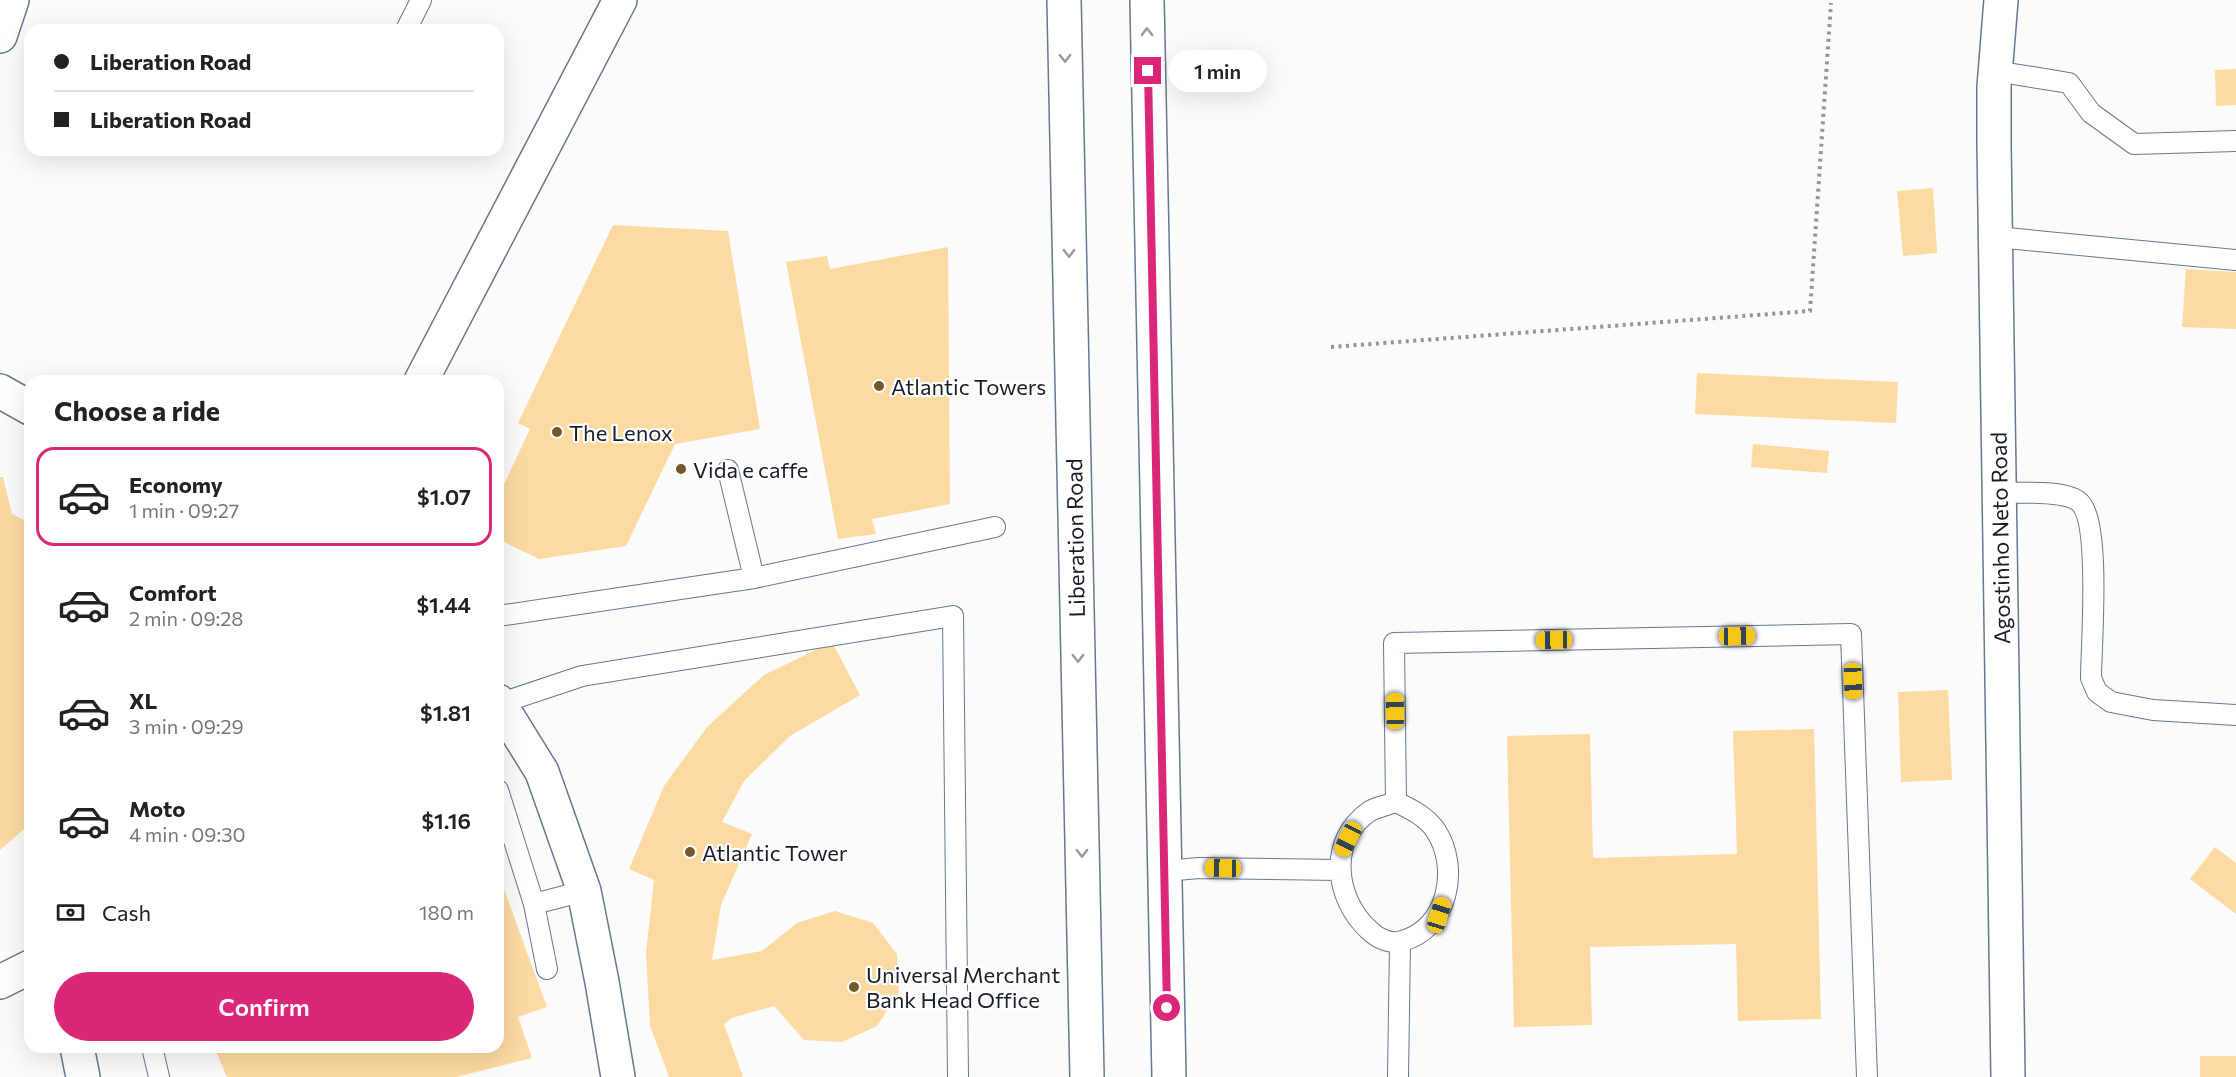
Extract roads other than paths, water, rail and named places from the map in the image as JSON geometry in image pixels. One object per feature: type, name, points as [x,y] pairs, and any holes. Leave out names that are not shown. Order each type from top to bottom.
[{"type":"main road","points":[[0,36],[12,0]]},
{"type":"main road","points":[[423,375],[620,0]]},
{"type":"main road","name":"Liberation Road","points":[[1064,0],[1087,1077]]},
{"type":"main road","points":[[1147,0],[1168,1077]]},
{"type":"main road","name":"Agostinho Neto Road","points":[[2001,0],[1995,71],[1996,237],[2008,1077]]},
{"type":"main road","points":[[0,391],[24,405]]},
{"type":"main road","points":[[504,709],[542,772],[584,891],[618,1077]]},
{"type":"main road","points":[[0,982],[24,970]]},
{"type":"main road","points":[[78,1053],[83,1077]]},
{"type":"lane","points":[[409,24],[421,0]]},
{"type":"lane","points":[[1995,71],[2069,83],[2091,113],[2134,144],[2236,141]]},
{"type":"lane","points":[[1996,237],[2236,261]]},
{"type":"lane","points":[[728,470],[754,578]]},
{"type":"lane","points":[[2000,493],[2061,495],[2078,501],[2088,516],[2094,565],[2091,678],[2097,692],[2111,702],[2153,710],[2236,716]]},
{"type":"lane","points":[[504,615],[754,578],[995,527]]},
{"type":"lane","points":[[504,701],[582,676],[953,616],[958,1077]]},
{"type":"lane","points":[[1396,802],[1394,643],[1851,634],[1867,1077]]},
{"type":"lane","points":[[1396,802],[1417,812],[1436,830],[1445,850],[1448,884],[1439,915],[1422,934],[1400,942],[1377,938],[1357,919],[1345,898],[1340,870],[1342,851],[1353,827],[1371,810],[1396,802]]},
{"type":"lane","points":[[504,809],[534,904],[547,969]]},
{"type":"lane","points":[[1165,871],[1199,868],[1340,870]]},
{"type":"lane","points":[[534,904],[584,891]]},
{"type":"lane","points":[[1398,1077],[1400,942]]},
{"type":"lane","points":[[153,1053],[159,1077]]},
{"type":"place","name":"Atlantic Towers","points":[[879,386]]},
{"type":"place","name":"The Lenox","points":[[557,432]]},
{"type":"place","name":"Vida e caffe","points":[[681,469]]},
{"type":"place","name":"Atlantic Tower","points":[[690,852]]},
{"type":"place","name":"Universal Merchant Bank Head Office","points":[[854,987]]}]
